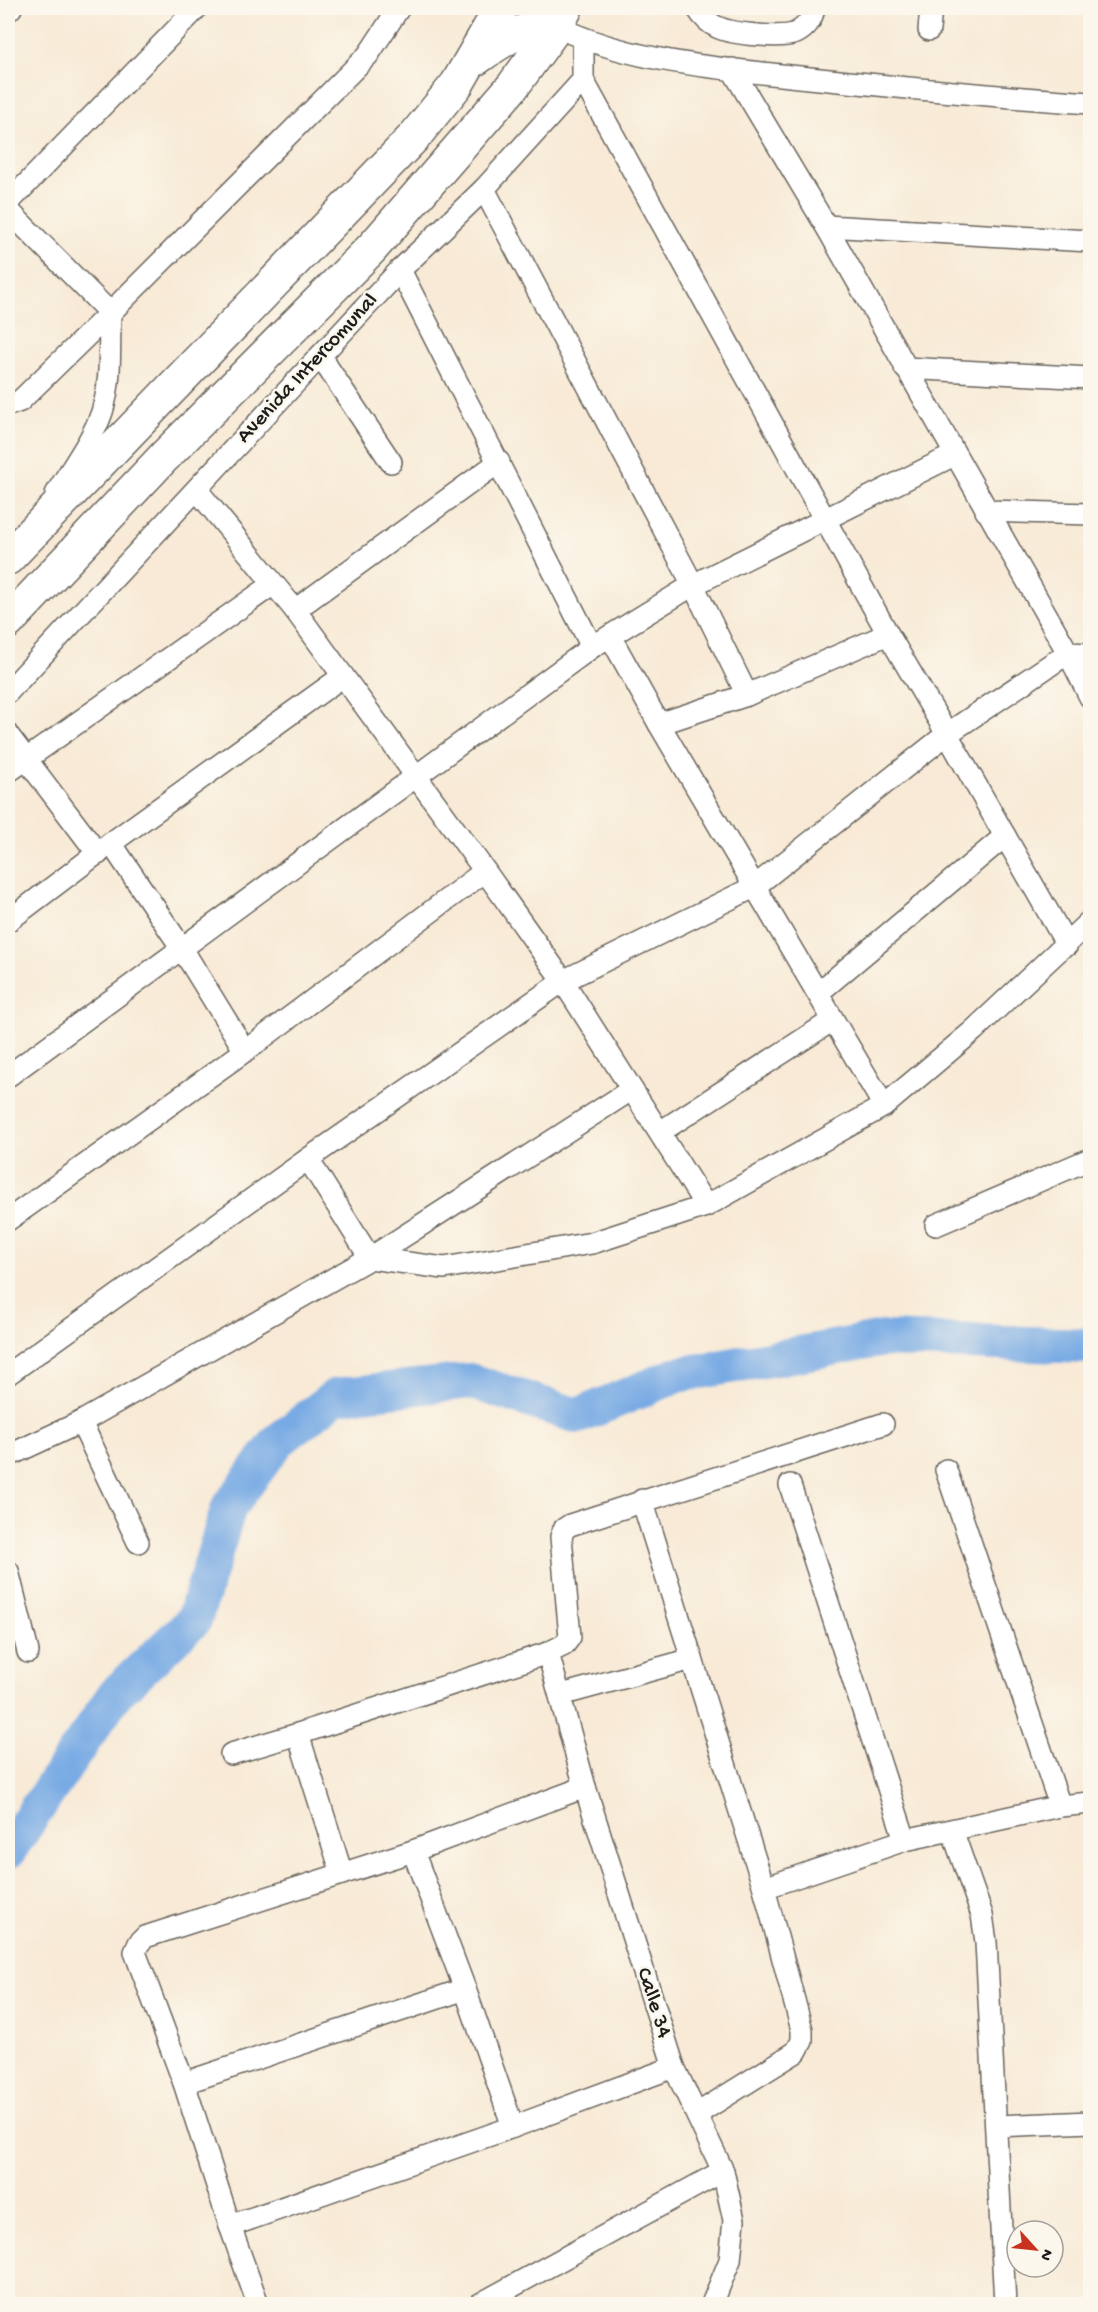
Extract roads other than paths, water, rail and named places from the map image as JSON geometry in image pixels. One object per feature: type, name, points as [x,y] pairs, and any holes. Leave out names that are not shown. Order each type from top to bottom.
[{"type":"main road","points":[[8,558],[36,526],[414,137],[457,84],[501,8]]},
{"type":"main road","points":[[471,63],[512,34],[563,20]]},
{"type":"main road","name":"Avenida Intercomunal","points":[[8,622],[164,457],[372,249],[513,86],[563,20]]},
{"type":"street","points":[[8,11],[11,8]]},
{"type":"street","points":[[8,203],[198,8]]},
{"type":"street","points":[[8,405],[20,401],[368,55],[399,8]]},
{"type":"street","points":[[698,8],[702,16],[718,28],[785,36],[804,28],[812,17],[814,8]]},
{"type":"street","points":[[929,30],[932,8]]},
{"type":"street","points":[[563,20],[631,54],[732,69],[920,90],[1090,103]]},
{"type":"street","points":[[563,20],[584,80],[888,634],[1067,945]]},
{"type":"street","points":[[732,69],[826,226],[1068,653],[1090,697]]},
{"type":"street","name":"Avenida Intercomunal","points":[[8,692],[400,270],[484,189],[584,80]]},
{"type":"street","points":[[484,189],[693,585],[747,695]]},
{"type":"street","points":[[8,210],[110,313],[107,382],[102,411],[89,438],[36,526]]},
{"type":"street","points":[[826,226],[1090,241]]},
{"type":"street","points":[[400,270],[592,647]]},
{"type":"street","points":[[320,356],[392,462]]},
{"type":"street","points":[[905,368],[1090,378]]},
{"type":"street","points":[[8,1077],[181,947],[592,647],[693,585],[954,455]]},
{"type":"street","points":[[294,610],[499,462]]},
{"type":"street","points":[[197,490],[294,610],[486,871],[563,981],[706,1206]]},
{"type":"street","points":[[986,511],[1090,514]]},
{"type":"street","points":[[8,772],[272,585]]},
{"type":"street","points":[[659,724],[747,695],[888,634]]},
{"type":"street","points":[[610,636],[754,887],[884,1106]]},
{"type":"street","points":[[8,1374],[308,1159],[563,981],[754,887],[947,734],[1068,653],[1090,654]]},
{"type":"street","points":[[8,921],[104,848],[344,676]]},
{"type":"street","points":[[8,735],[104,848],[181,947],[245,1051]]},
{"type":"street","points":[[818,993],[1005,836]]},
{"type":"street","points":[[8,1220],[245,1051],[486,871]]},
{"type":"street","points":[[370,1258],[444,1268],[592,1243],[706,1206],[884,1106],[973,1031],[1090,921]]},
{"type":"street","points":[[660,1132],[833,1020]]},
{"type":"street","points":[[8,1456],[81,1422],[370,1258],[632,1090]]},
{"type":"street","points":[[308,1159],[370,1258]]},
{"type":"street","points":[[936,1225],[1090,1159]]},
{"type":"street","points":[[81,1422],[138,1542]]},
{"type":"street","points":[[231,1754],[564,1646],[570,1637],[561,1537],[564,1529],[642,1500],[883,1424]]},
{"type":"street","points":[[946,1470],[1060,1806]]},
{"type":"street","points":[[790,1485],[905,1840]]},
{"type":"street","points":[[642,1500],[764,1888],[802,2030],[802,2041],[796,2052],[697,2114]]},
{"type":"street","points":[[8,1571],[28,1652]]},
{"type":"street","name":"Calle 34","points":[[548,1653],[585,1787],[674,2067],[723,2171],[734,2220],[730,2260],[712,2304]]},
{"type":"street","points":[[561,1695],[692,1659]]},
{"type":"street","points":[[298,1734],[342,1874]]},
{"type":"street","points":[[255,2303],[184,2084],[135,1952],[139,1943],[145,1937],[413,1851],[585,1787]]},
{"type":"street","points":[[764,1888],[905,1840],[1060,1806],[1090,1803]]},
{"type":"street","points":[[952,1830],[982,1915],[986,1942],[1005,2304]]},
{"type":"street","points":[[413,1851],[465,1989],[513,2127]]},
{"type":"street","points":[[184,2084],[465,1989]]},
{"type":"street","points":[[230,2226],[513,2127],[674,2067]]},
{"type":"street","points":[[997,2126],[1090,2122]]},
{"type":"street","points":[[480,2304],[723,2171]]},
{"type":"waterway","points":[[8,1851],[115,1694],[194,1620],[229,1507],[278,1441],[336,1396],[470,1381],[578,1416],[677,1375],[884,1339],[1090,1346]]}]
